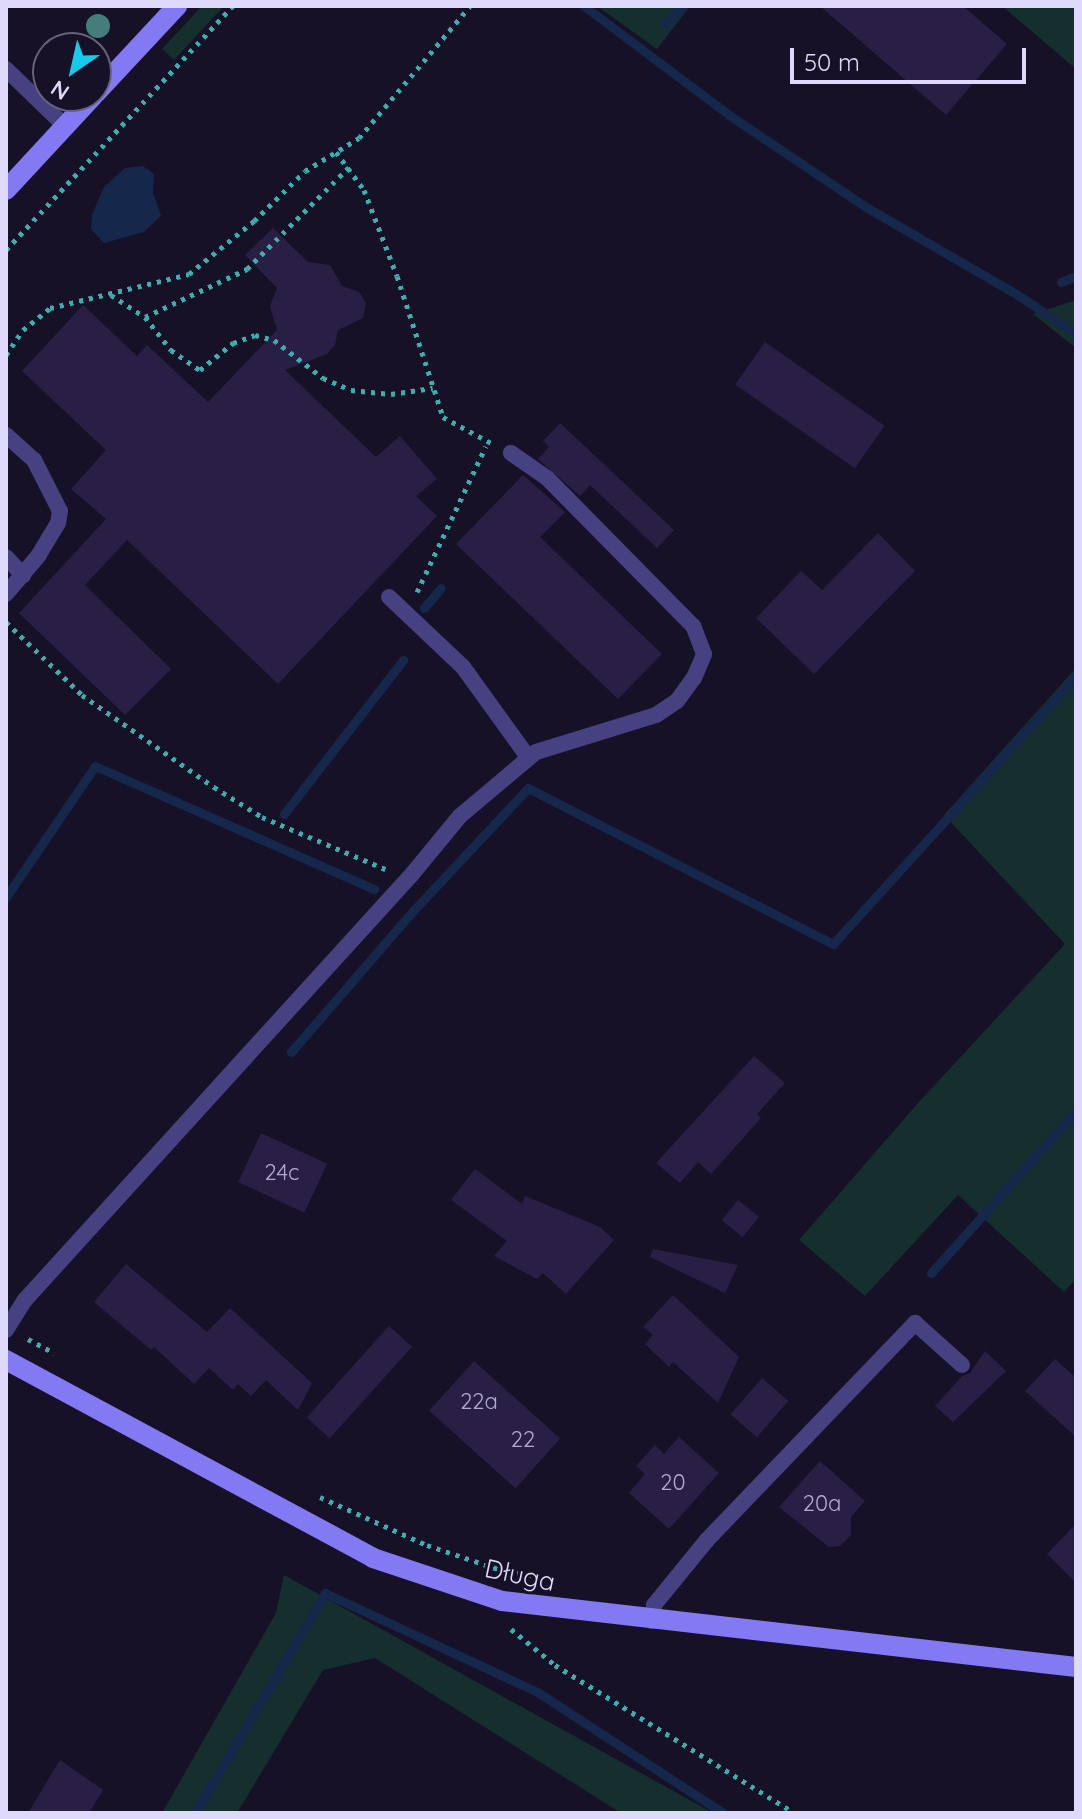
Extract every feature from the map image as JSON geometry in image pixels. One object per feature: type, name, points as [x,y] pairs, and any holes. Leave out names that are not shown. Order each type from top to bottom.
[{"type":"street","points":[[112,75],[176,6]]},
{"type":"street","points":[[6,190],[78,112]]},
{"type":"street","name":"Długa","points":[[6,1360],[373,1558],[502,1601],[652,1621],[1076,1667]]},
{"type":"lane","points":[[6,69],[65,126]]},
{"type":"lane","points":[[6,435],[34,460],[60,511],[52,534],[6,594]]},
{"type":"lane","points":[[7,1329],[24,1301],[413,873],[460,816],[528,757],[562,742],[656,715],[677,701],[694,678],[704,654],[693,626],[547,478],[511,453]]},
{"type":"lane","points":[[6,557],[23,575]]},
{"type":"lane","points":[[389,597],[463,667],[528,757]]},
{"type":"lane","points":[[652,1621],[654,1605],[707,1540],[915,1323],[962,1365]]},
{"type":"path","points":[[6,250],[233,6]]},
{"type":"path","points":[[6,355],[23,330],[50,308],[189,274],[254,221],[305,171],[359,138],[470,6]]},
{"type":"path","points":[[336,152],[364,190],[443,417],[511,453]]},
{"type":"path","points":[[145,317],[247,269],[349,167]]},
{"type":"path","points":[[110,295],[145,317],[171,350],[200,370],[233,343],[255,335],[274,340],[323,378],[351,390],[391,394],[433,388]]},
{"type":"path","points":[[407,614],[489,441]]},
{"type":"path","points":[[6,622],[82,695],[262,817],[396,874],[413,873]]},
{"type":"path","points":[[7,1329],[57,1355]]},
{"type":"path","points":[[315,1495],[427,1545],[507,1572],[547,1577]]},
{"type":"path","points":[[502,1601],[511,1628],[555,1665],[795,1813]]},
{"type":"green space","points":[[202,6],[224,6],[174,60],[162,49]]},
{"type":"green space","points":[[597,6],[690,6],[657,49]]},
{"type":"green space","points":[[1002,6],[1076,6],[1076,69]]},
{"type":"green space","points":[[1076,300],[1076,348],[1033,314]]},
{"type":"green space","points":[[1076,668],[1076,1279],[1064,1292],[958,1195],[865,1296],[799,1240],[919,1102],[1065,944],[944,815]]},
{"type":"green space","points":[[284,1575],[713,1813],[621,1813],[375,1658],[323,1670],[237,1813],[162,1813],[276,1613]]},
{"type":"water","points":[[143,166],[154,174],[153,192],[161,216],[144,232],[104,243],[91,229],[92,215],[104,187],[125,168]]},
{"type":"building","points":[[820,6],[963,6],[1007,44],[946,115]]},
{"type":"building","points":[[273,228],[308,262],[330,265],[342,286],[359,292],[366,303],[363,318],[338,330],[335,345],[327,354],[285,370],[376,457],[400,436],[437,479],[416,496],[437,516],[278,684],[127,540],[85,585],[171,669],[125,715],[19,613],[106,519],[71,489],[106,450],[22,371],[83,305],[137,356],[147,345],[208,402],[277,330],[270,306],[277,288],[245,255]]},
{"type":"building","points":[[765,342],[885,426],[855,468],[735,385]]},
{"type":"building","points":[[560,423],[674,530],[657,548],[590,485],[580,496],[538,459],[549,447],[543,441]]},
{"type":"building","points":[[523,475],[565,512],[540,537],[662,654],[618,699],[456,544]]},
{"type":"building","points":[[878,533],[915,571],[814,674],[756,618],[801,571],[822,590]]},
{"type":"building","points":[[754,1056],[785,1083],[757,1114],[761,1118],[711,1174],[698,1162],[680,1183],[656,1163]]},
{"type":"building","points":[[261,1133],[327,1164],[304,1213],[238,1182]]},
{"type":"building","points":[[475,1169],[522,1204],[525,1196],[600,1227],[614,1240],[566,1294],[543,1273],[537,1279],[494,1256],[507,1241],[451,1200]]},
{"type":"building","points":[[738,1200],[759,1217],[743,1237],[722,1220]]},
{"type":"building","points":[[653,1249],[738,1265],[725,1293],[650,1257]]},
{"type":"building","points":[[126,1264],[207,1332],[230,1308],[312,1383],[298,1410],[266,1380],[251,1396],[238,1384],[233,1390],[209,1368],[194,1384],[154,1347],[151,1350],[94,1302]]},
{"type":"building","points":[[673,1295],[739,1357],[718,1403],[673,1362],[669,1367],[645,1344],[653,1335],[643,1327]]},
{"type":"building","points":[[389,1326],[412,1347],[330,1438],[307,1417]]},
{"type":"building","points":[[985,1351],[1006,1371],[953,1422],[935,1406],[962,1376],[970,1373]]},
{"type":"building","points":[[1055,1359],[1076,1378],[1076,1437],[1025,1391]]},
{"type":"building","points":[[474,1361],[560,1439],[515,1488],[429,1411]]},
{"type":"building","points":[[762,1378],[788,1401],[757,1437],[731,1414]]},
{"type":"building","points":[[679,1437],[719,1473],[669,1529],[629,1493],[645,1474],[636,1466],[655,1445],[664,1454]]},
{"type":"building","points":[[820,1461],[865,1501],[851,1517],[851,1535],[840,1546],[829,1547],[779,1507]]},
{"type":"building","points":[[1076,1524],[1076,1583],[1047,1554]]},
{"type":"building","points":[[60,1760],[103,1790],[89,1813],[28,1813]]},
{"type":"waterway","points":[[584,6],[729,115],[866,207],[1021,297],[1076,334]]},
{"type":"waterway","points":[[664,24],[683,6]]},
{"type":"waterway","points":[[1061,282],[1076,276]]},
{"type":"waterway","points":[[424,608],[441,588]]},
{"type":"waterway","points":[[284,814],[403,660]]},
{"type":"waterway","points":[[291,1052],[412,912],[528,788],[833,944],[1076,676]]},
{"type":"waterway","points":[[6,897],[95,766],[374,889]]},
{"type":"waterway","points":[[931,1273],[1076,1111]]},
{"type":"waterway","points":[[195,1813],[325,1593],[539,1693],[723,1813]]}]
